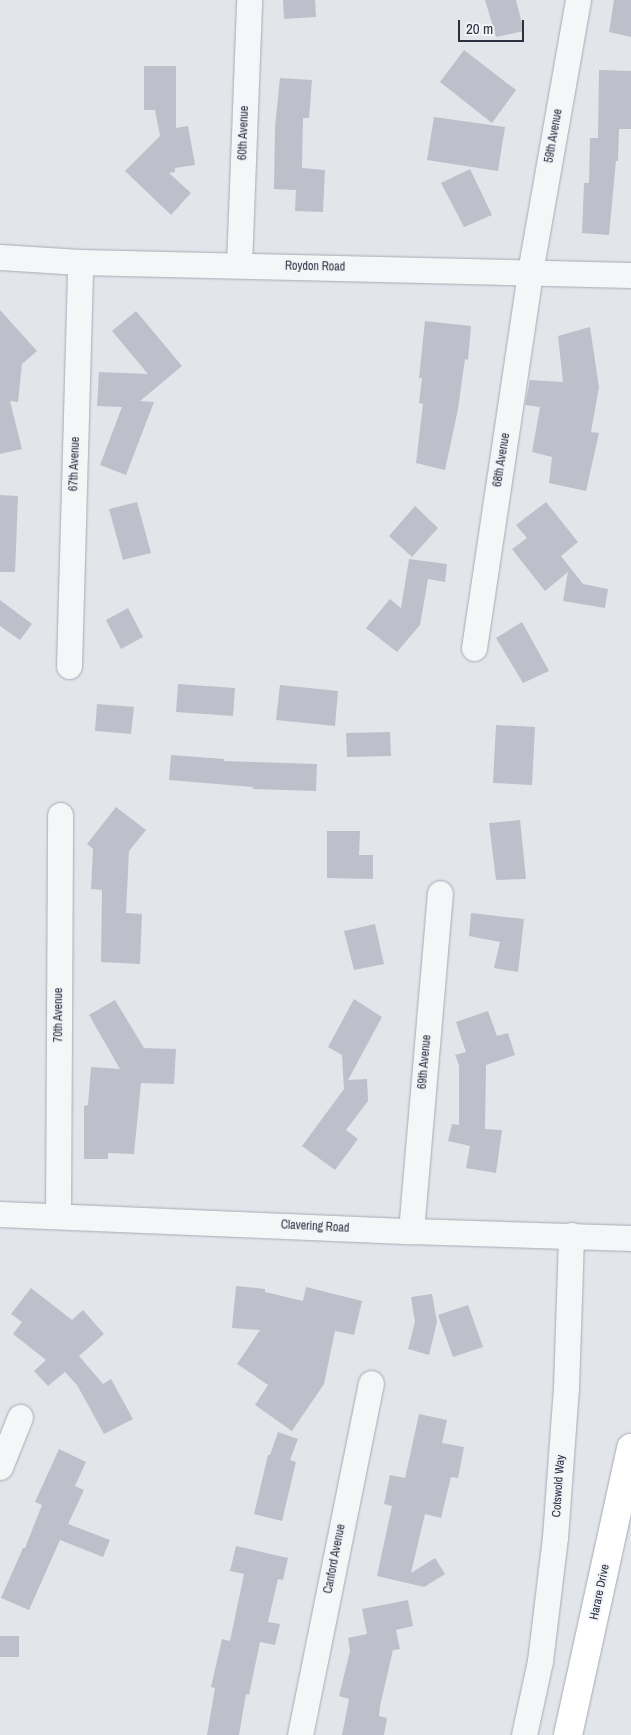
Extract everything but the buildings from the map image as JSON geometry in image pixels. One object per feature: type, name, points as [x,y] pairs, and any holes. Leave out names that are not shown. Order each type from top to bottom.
[{"type":"main road","name":"Harare Drive","points":[[568,1735],[631,1448]]},
{"type":"street","name":"60th Avenue","points":[[239,265],[249,0]]},
{"type":"street","name":"59th Avenue","points":[[530,272],[578,0]]},
{"type":"street","name":"Roydon Road","points":[[0,257],[80,262],[631,275]]},
{"type":"street","name":"67th Avenue","points":[[69,666],[80,262]]},
{"type":"street","name":"68th Avenue","points":[[474,648],[530,272]]},
{"type":"street","name":"70th Avenue","points":[[58,1216],[60,815]]},
{"type":"street","name":"69th Avenue","points":[[411,1231],[440,893]]},
{"type":"street","name":"Clavering Road","points":[[0,1214],[631,1238]]},
{"type":"street","name":"Cotswold Way","points":[[524,1735],[540,1661],[555,1537],[566,1388],[571,1235]]},
{"type":"street","name":"Canford Avenue","points":[[300,1735],[371,1383]]},
{"type":"street","points":[[0,1467],[20,1417]]}]
